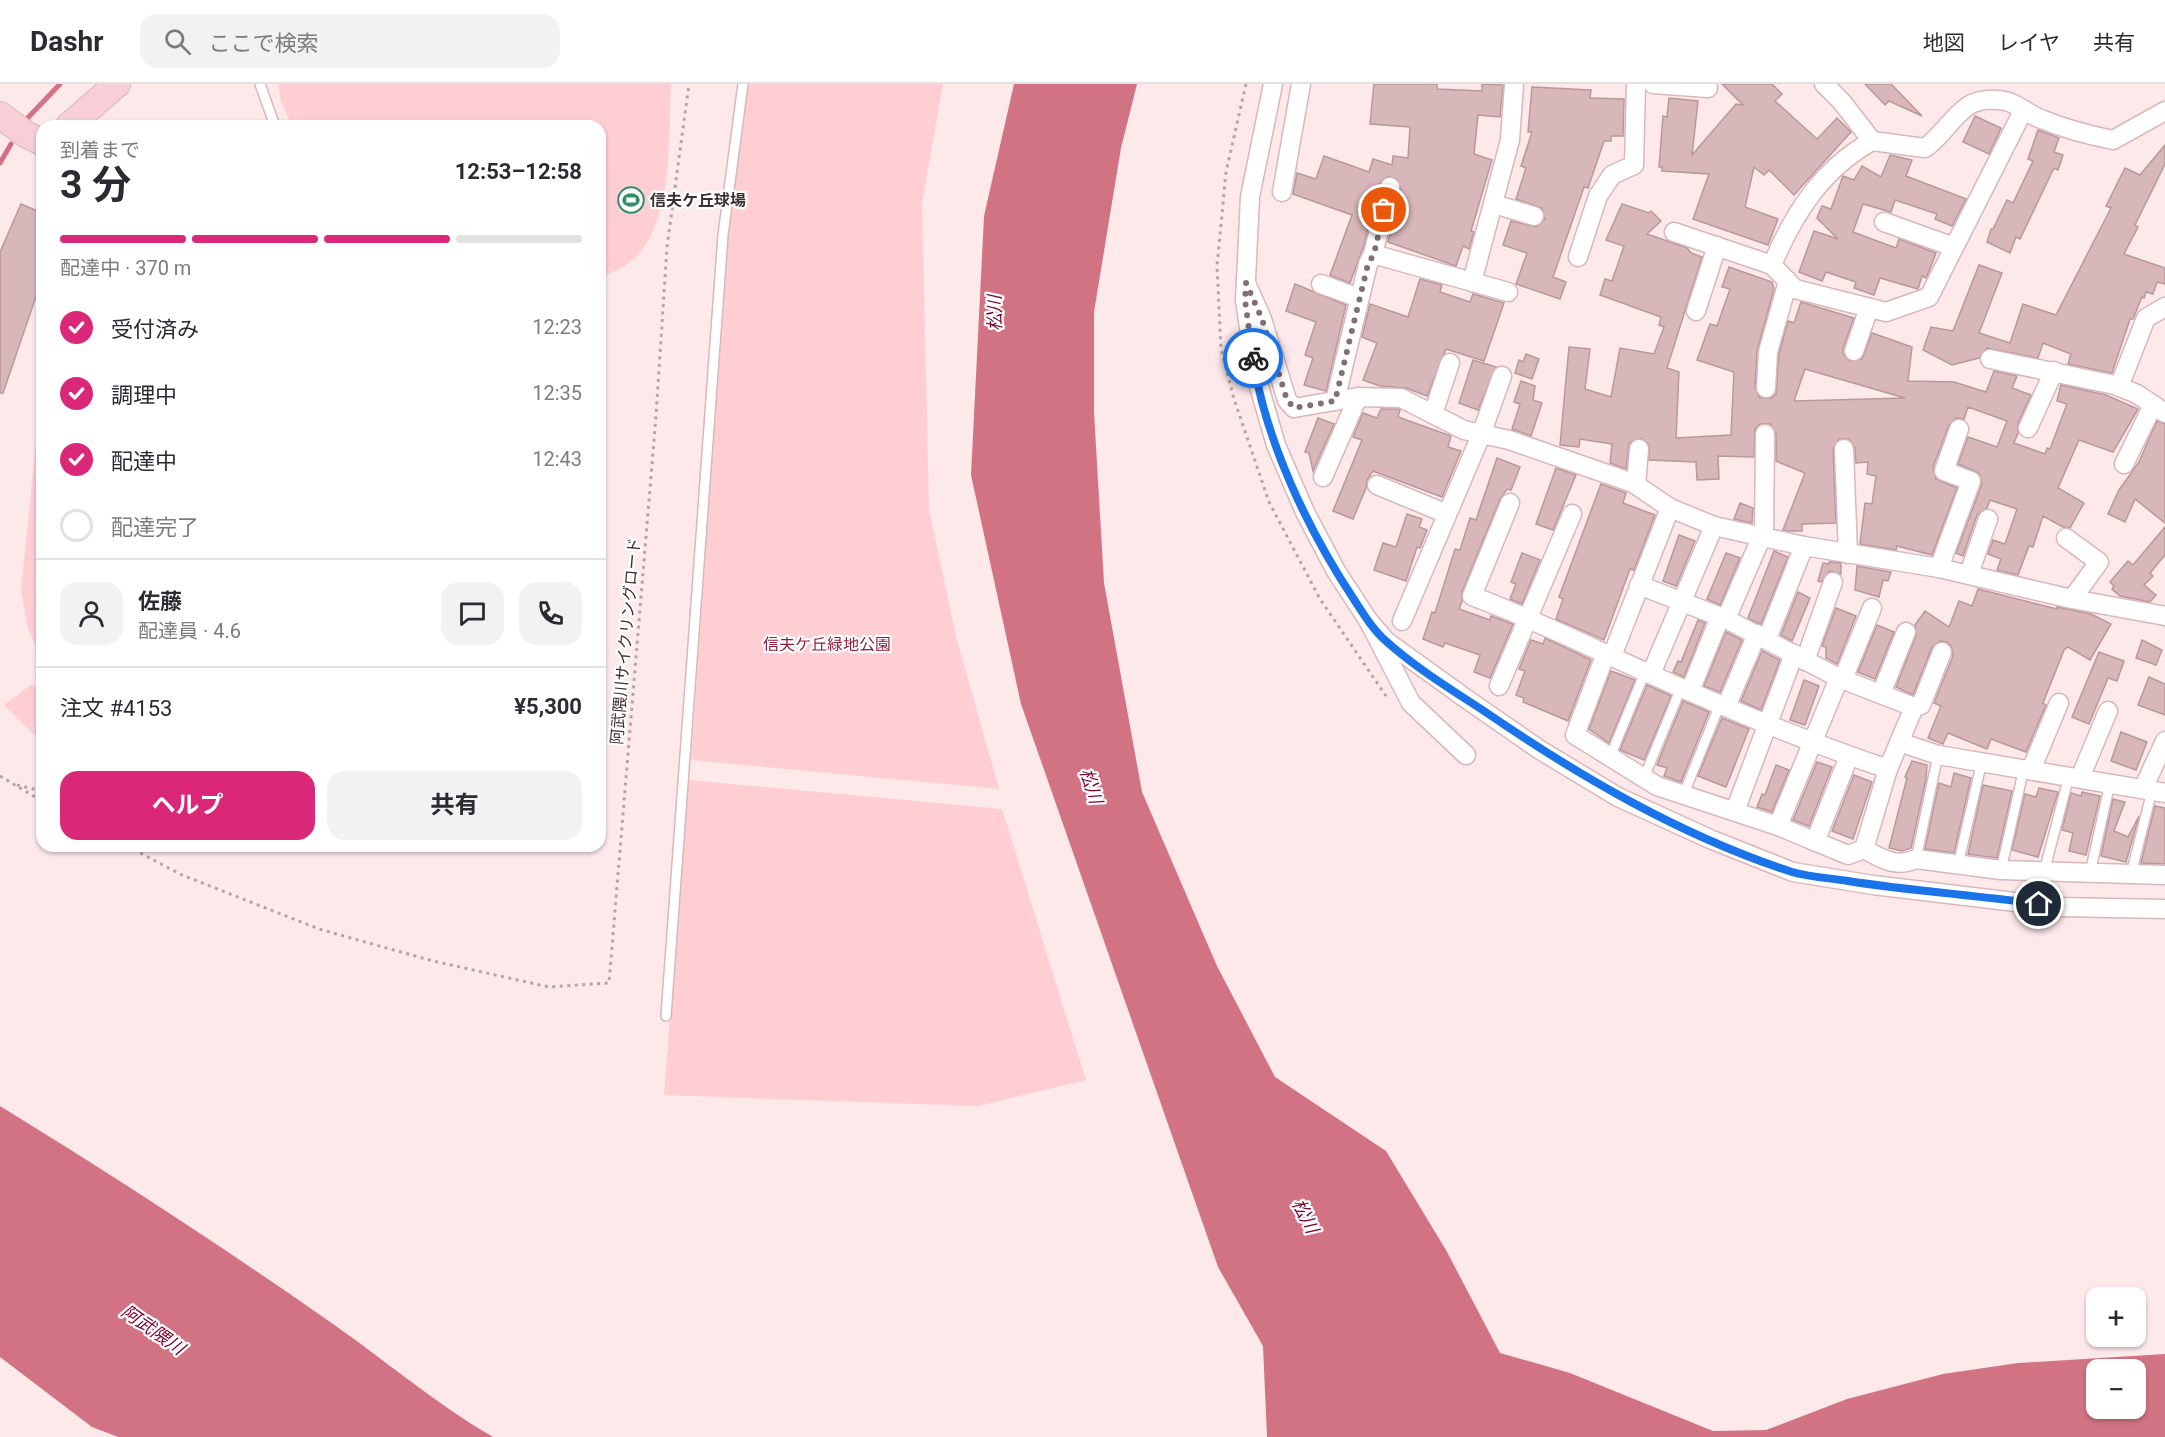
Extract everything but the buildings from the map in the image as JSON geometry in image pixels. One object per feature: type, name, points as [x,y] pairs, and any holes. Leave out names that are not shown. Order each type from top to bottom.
[{"type":"street","points":[[76,120],[117,84]]},
{"type":"street","points":[[1273,84],[1250,197],[1245,300],[1256,376],[1276,445],[1305,512],[1330,561],[1368,620],[1411,703],[1466,755]]},
{"type":"street","points":[[1282,192],[1301,84]]},
{"type":"street","points":[[1472,282],[1510,140],[1514,84]]},
{"type":"street","points":[[1578,256],[1598,196],[1612,175],[1634,165],[1636,84]]},
{"type":"street","points":[[1653,84],[1708,88]]},
{"type":"street","points":[[1824,84],[1842,102],[1872,141]]},
{"type":"street","points":[[1772,265],[1789,224],[1801,206],[1836,168],[1855,151],[1872,141],[1925,147],[1935,141],[1949,121],[1979,101],[2009,102],[2024,111],[2076,132],[2113,140],[2165,111]]},
{"type":"street","points":[[1674,232],[1772,265],[1795,289],[1886,312],[1929,297],[2024,111]]},
{"type":"street","points":[[0,115],[36,139]]},
{"type":"street","points":[[1335,401],[1359,298],[1368,264],[1374,254],[1390,187]]},
{"type":"street","points":[[1494,204],[1534,216]]},
{"type":"street","points":[[1884,222],[1954,247]]},
{"type":"street","points":[[1696,311],[1717,246]]},
{"type":"street","points":[[1374,254],[1508,292]]},
{"type":"street","points":[[1766,388],[1768,352],[1788,281]]},
{"type":"street","points":[[1246,283],[1262,319],[1287,400],[1294,408],[1358,397],[1401,398],[1464,430],[1509,440],[1603,471],[1636,485],[1670,508],[1714,526],[1804,546],[1940,568],[2072,599],[2165,616]]},
{"type":"street","points":[[1321,284],[1359,298]]},
{"type":"street","points":[[2119,387],[2146,318],[2165,307]]},
{"type":"street","points":[[1854,351],[1869,308]]},
{"type":"street","points":[[1990,359],[2054,371],[2119,387],[2159,409],[2124,464]]},
{"type":"street","points":[[1433,414],[1450,363]]},
{"type":"street","points":[[2028,428],[2054,371]]},
{"type":"street","points":[[1402,621],[1481,435],[1502,376]]},
{"type":"street","points":[[1323,477],[1358,397]]},
{"type":"street","points":[[1940,568],[1971,482],[1944,471],[1959,429]]},
{"type":"street","points":[[1685,690],[1763,538],[1765,435]]},
{"type":"street","points":[[1636,485],[1639,449]]},
{"type":"street","points":[[1844,449],[1848,554]]},
{"type":"street","points":[[1377,485],[1447,514]]},
{"type":"street","points":[[1510,503],[1472,596],[1527,616],[1685,690],[1812,743],[1888,769]]},
{"type":"street","points":[[1670,508],[1575,735],[1643,780],[1778,826],[1848,855],[1864,849],[1888,862],[1904,864],[1916,859],[2001,870],[2165,875]]},
{"type":"street","points":[[1499,686],[1572,514]]},
{"type":"street","points":[[1969,574],[1988,519]]},
{"type":"street","points":[[1648,673],[1714,526]]},
{"type":"street","points":[[2066,538],[2099,562],[2072,599]]},
{"type":"street","points":[[1723,705],[1762,637],[1804,546]]},
{"type":"street","points":[[1735,812],[1767,724],[1833,582]]},
{"type":"street","points":[[1639,585],[1723,618],[1841,679],[1914,707],[1922,705],[1942,652]]},
{"type":"street","points":[[1778,826],[1872,608]]},
{"type":"street","points":[[1368,620],[1386,641],[1465,699],[1540,750],[1618,797],[1710,839],[1793,872],[1873,885],[2057,907],[2165,909]]},
{"type":"street","points":[[1881,694],[1906,632]]},
{"type":"street","points":[[2028,769],[2059,703]]},
{"type":"street","points":[[1864,849],[1888,769],[1914,707]]},
{"type":"street","points":[[2075,777],[2108,711]]},
{"type":"street","points":[[1899,742],[1938,755],[2153,791],[2165,741]]},
{"type":"street","points":[[1815,842],[1849,756]]},
{"type":"lane","points":[[260,84],[273,120]]},
{"type":"lane","points":[[666,1016],[723,236],[743,84]]},
{"type":"lane","points":[[1610,757],[1648,673]]},
{"type":"lane","points":[[1643,780],[1685,690]]},
{"type":"lane","points":[[1683,795],[1723,705]]},
{"type":"lane","points":[[1916,859],[1938,755]]},
{"type":"lane","points":[[1958,865],[1982,761]]},
{"type":"lane","points":[[2001,870],[2028,769]]},
{"type":"lane","points":[[2044,872],[2075,777]]},
{"type":"lane","points":[[2090,873],[2110,783]]},
{"type":"lane","points":[[2132,874],[2153,791]]},
{"type":"path","name":"阿武隈川サイクリングロード","points":[[138,852],[182,875],[319,929],[433,961],[549,987],[609,983],[656,416],[667,246],[689,84]]},
{"type":"path","points":[[0,776],[36,797]]},
{"type":"path","points":[[14,784],[36,790]]},
{"type":"green space","name":"信夫ケ丘球場","points":[[278,84],[671,84],[669,154],[662,205],[655,228],[644,247],[629,263],[606,275],[606,120],[289,120],[281,102]]},
{"type":"green space","name":"信夫ケ丘緑地公園","points":[[749,84],[943,84],[922,203],[929,510],[957,640],[999,789],[691,760],[728,235]]},
{"type":"green space","points":[[36,444],[36,646],[28,629],[21,590]]},
{"type":"green space","points":[[32,684],[36,688],[36,736],[4,705]]},
{"type":"green space","points":[[688,780],[1002,809],[1086,1080],[978,1106],[664,1095]]},
{"type":"water","name":"松川","points":[[1014,84],[1137,84],[1121,148],[1094,312],[1094,412],[1104,583],[1142,792],[1217,966],[1275,1077],[1386,1151],[1446,1250],[1500,1353],[1570,1373],[1713,1431],[1766,1430],[1847,1399],[1943,1374],[2018,1363],[2165,1354],[2165,1437],[1267,1437],[1263,1346],[1218,1267],[1021,704],[971,475],[984,216]]},
{"type":"water","name":"阿武隈川","points":[[0,1106],[243,1262],[449,1409],[493,1437],[118,1437],[92,1427],[0,1357]]},
{"type":"waterway","points":[[22,124],[60,84]]},
{"type":"waterway","points":[[0,163],[11,144]]},
{"type":"way so far","points":[[1253,358],[1245,300],[1246,283],[1262,319],[1287,400],[1294,408],[1335,401],[1368,264],[1374,254],[1384,210]]},
{"type":"place","name":"信夫ケ丘球場","points":[[631,200]]},
{"type":"route","points":[[1253,358],[1276,445],[1305,512],[1336,571],[1368,620],[1386,641],[1465,699],[1540,750],[1618,797],[1710,839],[1793,872],[1873,885],[2039,904]]}]
